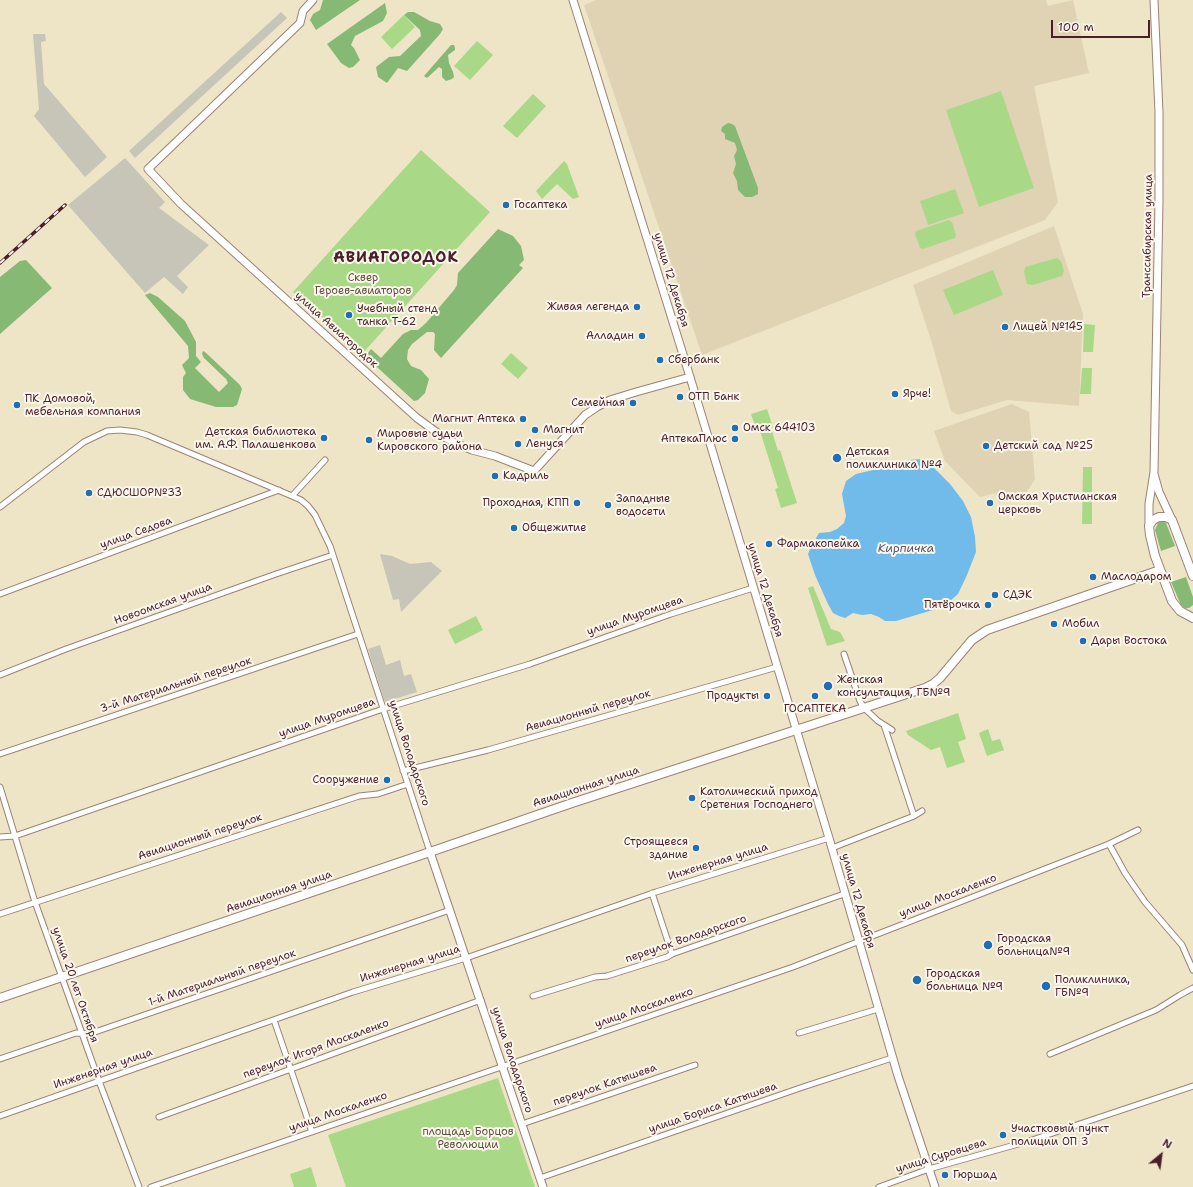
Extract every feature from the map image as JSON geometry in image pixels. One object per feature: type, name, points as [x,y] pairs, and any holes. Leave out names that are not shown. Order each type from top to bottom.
[{"type":"main road","name":"улица Авиагородок","points":[[313,0],[303,11],[300,23],[148,168],[181,204],[417,418],[439,434],[472,450],[495,456],[534,471],[585,415],[597,407],[610,400],[690,377]]},
{"type":"main road","name":"улица 12 Декабря","points":[[573,0],[690,377],[776,667],[829,838],[892,1058],[935,1187]]},
{"type":"main road","name":"Транссибирская улица","points":[[1154,0],[1159,112],[1159,200],[1154,472]]},
{"type":"main road","points":[[1154,472],[1159,492],[1172,520],[1193,576]]},
{"type":"main road","points":[[1154,472],[1149,504],[1149,526],[1155,556],[1172,602],[1180,611],[1193,618]]},
{"type":"main road","points":[[1149,526],[1153,520],[1159,517],[1166,517],[1172,520]]},
{"type":"main road","name":"Авиационная улица","points":[[0,998],[572,803],[925,688],[934,684],[972,640],[987,630],[1160,570]]},
{"type":"main road","points":[[1180,611],[1187,612],[1193,610]]},
{"type":"main road","name":"улица Володарского","points":[[430,852],[543,1187]]},
{"type":"street","name":"улица Володарского","points":[[0,507],[84,442],[107,431],[120,430],[137,432],[279,490],[305,503],[315,515],[322,527],[333,555],[430,852]]},
{"type":"street","points":[[292,496],[325,460]]},
{"type":"street","name":"улица Седова","points":[[0,594],[279,490]]},
{"type":"street","name":"Новоомская улица","points":[[0,675],[111,633],[333,555]]},
{"type":"street","name":"улица Муромцева","points":[[0,837],[15,836],[383,709],[530,664],[671,614],[753,588]]},
{"type":"street","name":"3-й Материальный переулок","points":[[0,754],[358,634]]},
{"type":"street","points":[[844,654],[860,701],[864,708],[884,726],[892,730]]},
{"type":"street","name":"Авиационный переулок","points":[[403,770],[488,750],[776,667]]},
{"type":"street","points":[[884,726],[914,816]]},
{"type":"street","name":"Авиационный переулок","points":[[0,914],[359,796],[378,794],[408,784]]},
{"type":"street","name":"улица 20 лет Октября","points":[[0,787],[36,902],[62,977],[139,1187]]},
{"type":"street","points":[[832,848],[914,816],[922,811]]},
{"type":"street","name":"улица Москаленко","points":[[152,1187],[786,970],[1109,844],[1138,830]]},
{"type":"street","name":"Инженерная улица","points":[[0,1116],[353,992],[466,958],[652,893],[829,838]]},
{"type":"street","points":[[1109,844],[1125,873],[1145,902],[1182,945],[1193,970]]},
{"type":"street","points":[[652,893],[672,954]]},
{"type":"street","name":"переулок Володарского","points":[[533,996],[594,977],[607,976],[667,957],[844,894]]},
{"type":"street","name":"1-й Материальный переулок","points":[[0,1060],[76,1033],[90,1034],[450,910]]},
{"type":"street","points":[[1050,1054],[1156,1010],[1193,988]]},
{"type":"street","name":"переулок Игоря Москаленко","points":[[159,1117],[481,1000]]},
{"type":"street","points":[[798,1033],[878,1009]]},
{"type":"street","points":[[274,1020],[312,1132]]},
{"type":"street","name":"улица Бориса Катышева","points":[[540,1178],[892,1058]]},
{"type":"street","name":"переулок Катышева","points":[[522,1124],[695,1065]]},
{"type":"street","name":"улица Суровцева","points":[[879,1187],[929,1169],[1029,1141],[1193,1086]]},
{"type":"shaded area","points":[[596,0],[1046,0],[1048,6],[1073,0],[1089,73],[1034,86],[1058,202],[1045,220],[702,355],[584,5]]},
{"type":"shaded area","points":[[281,12],[287,18],[135,158],[129,151]]},
{"type":"shaded area","points":[[33,34],[45,34],[46,41],[41,42],[44,84],[107,157],[85,177],[34,116],[39,109]]},
{"type":"shaded area","points":[[125,158],[165,202],[159,208],[209,245],[177,276],[188,287],[183,294],[164,277],[145,293],[68,205]]},
{"type":"shaded area","name":"Лицей №145","points":[[1054,226],[1083,314],[1079,406],[1007,400],[958,415],[951,411],[931,340],[913,285]]},
{"type":"shaded area","name":"Детский сад №25","points":[[1012,404],[1029,412],[1035,479],[1026,493],[999,503],[995,493],[980,497],[945,461],[934,431]]},
{"type":"shaded area","points":[[380,554],[392,556],[410,564],[431,562],[442,571],[401,612],[399,599],[393,600]]},
{"type":"shaded area","points":[[380,645],[386,665],[400,660],[404,676],[411,674],[417,692],[385,702],[368,649]]},
{"type":"green space","points":[[323,0],[360,0],[316,30],[310,20],[313,14],[320,10]]},
{"type":"green space","points":[[385,3],[387,13],[383,21],[355,36],[351,45],[360,60],[353,67],[349,68],[341,63],[327,44]]},
{"type":"green space","points":[[408,12],[414,12],[430,21],[440,24],[443,29],[407,71],[398,68],[387,83],[378,77],[376,67],[389,57],[400,56],[421,36],[420,30],[404,15]]},
{"type":"green space","points":[[404,15],[415,27],[392,49],[381,37]]},
{"type":"green space","points":[[477,41],[493,55],[470,80],[454,66]]},
{"type":"green space","points":[[451,45],[454,45],[455,50],[448,55],[454,77],[446,81],[442,77],[442,69],[439,67],[427,78],[424,76]]},
{"type":"green space","points":[[1001,91],[1034,188],[979,207],[946,110]]},
{"type":"green space","points":[[533,94],[546,106],[517,138],[503,126]]},
{"type":"green space","points":[[728,123],[735,126],[758,188],[758,194],[752,197],[745,197],[738,190],[737,181],[733,173],[736,164],[734,156],[737,150],[735,143],[725,139],[725,134],[721,131],[722,127]]},
{"type":"green space","name":"Сквер Героев-авиаторов","points":[[421,150],[490,212],[362,354],[293,292]]},
{"type":"green space","points":[[564,161],[567,164],[579,197],[573,199],[557,184],[542,199],[536,191]]},
{"type":"green space","points":[[955,189],[964,213],[928,225],[920,201]]},
{"type":"green space","points":[[949,220],[952,222],[956,235],[955,238],[923,249],[920,248],[915,234],[916,231]]},
{"type":"green space","points":[[498,229],[513,236],[521,246],[524,260],[519,265],[523,268],[441,358],[434,350],[435,334],[433,332],[427,332],[412,344],[408,350],[407,359],[411,366],[421,370],[429,379],[425,393],[418,400],[414,401],[366,357],[371,349],[381,358],[403,334],[411,330],[418,330],[426,323],[454,290],[457,285],[458,273]]},
{"type":"green space","points":[[1057,258],[1061,261],[1064,271],[1062,276],[1033,285],[1027,284],[1024,272],[1025,267]]},
{"type":"green space","points":[[26,260],[52,288],[0,334],[0,277],[20,261]]},
{"type":"green space","points":[[993,270],[1003,295],[954,315],[943,290]]},
{"type":"green space","points":[[150,293],[158,297],[185,321],[196,342],[196,356],[201,362],[195,368],[219,392],[228,383],[226,379],[204,358],[202,354],[203,351],[240,385],[242,389],[237,405],[233,407],[216,407],[190,399],[183,390],[183,377],[186,373],[182,365],[189,358],[188,346],[145,295]]},
{"type":"green space","points":[[1084,324],[1095,325],[1093,352],[1083,352]]},
{"type":"green space","points":[[511,353],[528,368],[518,379],[501,364]]},
{"type":"green space","points":[[1082,368],[1092,368],[1091,394],[1080,394]]},
{"type":"green space","points":[[767,409],[773,427],[771,428],[778,451],[780,450],[797,503],[781,508],[775,489],[778,488],[760,431],[757,432],[751,414]]},
{"type":"green space","points":[[1083,467],[1092,467],[1092,524],[1082,524]]},
{"type":"green space","points":[[1163,521],[1166,523],[1175,546],[1161,551],[1155,530],[1158,523]]},
{"type":"green space","points":[[1186,577],[1193,597],[1193,605],[1189,608],[1185,608],[1181,605],[1171,582]]},
{"type":"green space","points":[[813,586],[831,629],[840,632],[845,641],[827,646],[808,588]]},
{"type":"green space","points":[[476,616],[483,630],[455,644],[448,630]]},
{"type":"green space","points":[[958,713],[966,739],[958,742],[965,762],[947,768],[940,747],[931,750],[908,735],[906,731]]},
{"type":"green space","points":[[988,729],[992,741],[1000,739],[1004,750],[987,756],[979,733]]},
{"type":"green space","name":"площадь Борцов Революции","points":[[498,1078],[535,1187],[346,1187],[328,1135]]},
{"type":"green space","points":[[311,1167],[317,1187],[294,1187],[290,1174]]},
{"type":"water","name":"Кирпичка","points":[[921,459],[931,465],[950,484],[963,501],[971,517],[976,552],[958,594],[943,607],[896,621],[885,621],[871,614],[862,615],[853,613],[845,618],[833,613],[815,575],[808,554],[819,533],[830,532],[837,529],[844,523],[846,516],[842,494],[846,481],[856,474],[910,460]]},
{"type":"railway","points":[[0,263],[65,205]]},
{"type":"place","name":"Госаптека","points":[[506,205]]},
{"type":"place","name":"Живая легенда","points":[[637,307]]},
{"type":"place","name":"Учебный стенд танка Т-62","points":[[349,315]]},
{"type":"place","name":"Лицей №145","points":[[1005,327]]},
{"type":"place","name":"Алладин","points":[[642,336]]},
{"type":"place","name":"Сбербанк","points":[[660,360]]},
{"type":"place","name":"Ярче!","points":[[895,394]]},
{"type":"place","name":"ОТП Банк","points":[[680,397]]},
{"type":"place","name":"Семейная","points":[[633,403]]},
{"type":"place","name":"ПК Домовой, мебельная компания","points":[[17,405]]},
{"type":"place","name":"Магнит Аптека","points":[[523,419]]},
{"type":"place","name":"Омск 644103","points":[[735,428]]},
{"type":"place","name":"Магнит","points":[[535,430]]},
{"type":"place","name":"Детская библиотека им. А.Ф. Палашенкова","points":[[324,438]]},
{"type":"place","name":"АптекаПлюс","points":[[735,439]]},
{"type":"place","name":"Мировые судьи Кировского района","points":[[369,440]]},
{"type":"place","name":"Ленуся","points":[[518,444]]},
{"type":"place","name":"Детский сад №25","points":[[986,446]]},
{"type":"place","name":"Детская поликлиника №4","points":[[837,458]]},
{"type":"place","name":"Кадриль","points":[[495,476]]},
{"type":"place","name":"СДЮСШОР№33","points":[[89,493]]},
{"type":"place","name":"Проходная, КПП","points":[[577,503]]},
{"type":"place","name":"Омская Христианская церковь","points":[[990,503]]},
{"type":"place","name":"Западные водосети","points":[[608,505]]},
{"type":"place","name":"Общежитие","points":[[514,528]]},
{"type":"place","name":"Фармакопейка","points":[[769,544]]},
{"type":"place","name":"Маслодаром","points":[[1093,577]]},
{"type":"place","name":"СДЭК","points":[[995,595]]},
{"type":"place","name":"Пятёрочка","points":[[988,605]]},
{"type":"place","name":"Мобил","points":[[1054,624]]},
{"type":"place","name":"Дары Востока","points":[[1083,641]]},
{"type":"place","name":"Женская консультация, ГБ№9","points":[[828,686]]},
{"type":"place","name":"Продукты","points":[[767,696]]},
{"type":"place","name":"ГОСАПТЕКА","points":[[815,696]]},
{"type":"place","name":"Сооружение","points":[[387,780]]},
{"type":"place","name":"Католический приход Сретения Господнего","points":[[692,798]]},
{"type":"place","name":"Строящееся здание","points":[[696,848]]},
{"type":"place","name":"Городская больница№9","points":[[988,945]]},
{"type":"place","name":"Городская больница №9","points":[[917,980]]},
{"type":"place","name":"Поликлиника, ГБ№9","points":[[1046,986]]},
{"type":"place","name":"Участковый пункт полиции ОП 3","points":[[1003,1135]]},
{"type":"place","name":"Гюршад","points":[[945,1175]]},
{"type":"district","name":"АВИАГОРОДОК","points":[[396,258]]}]
